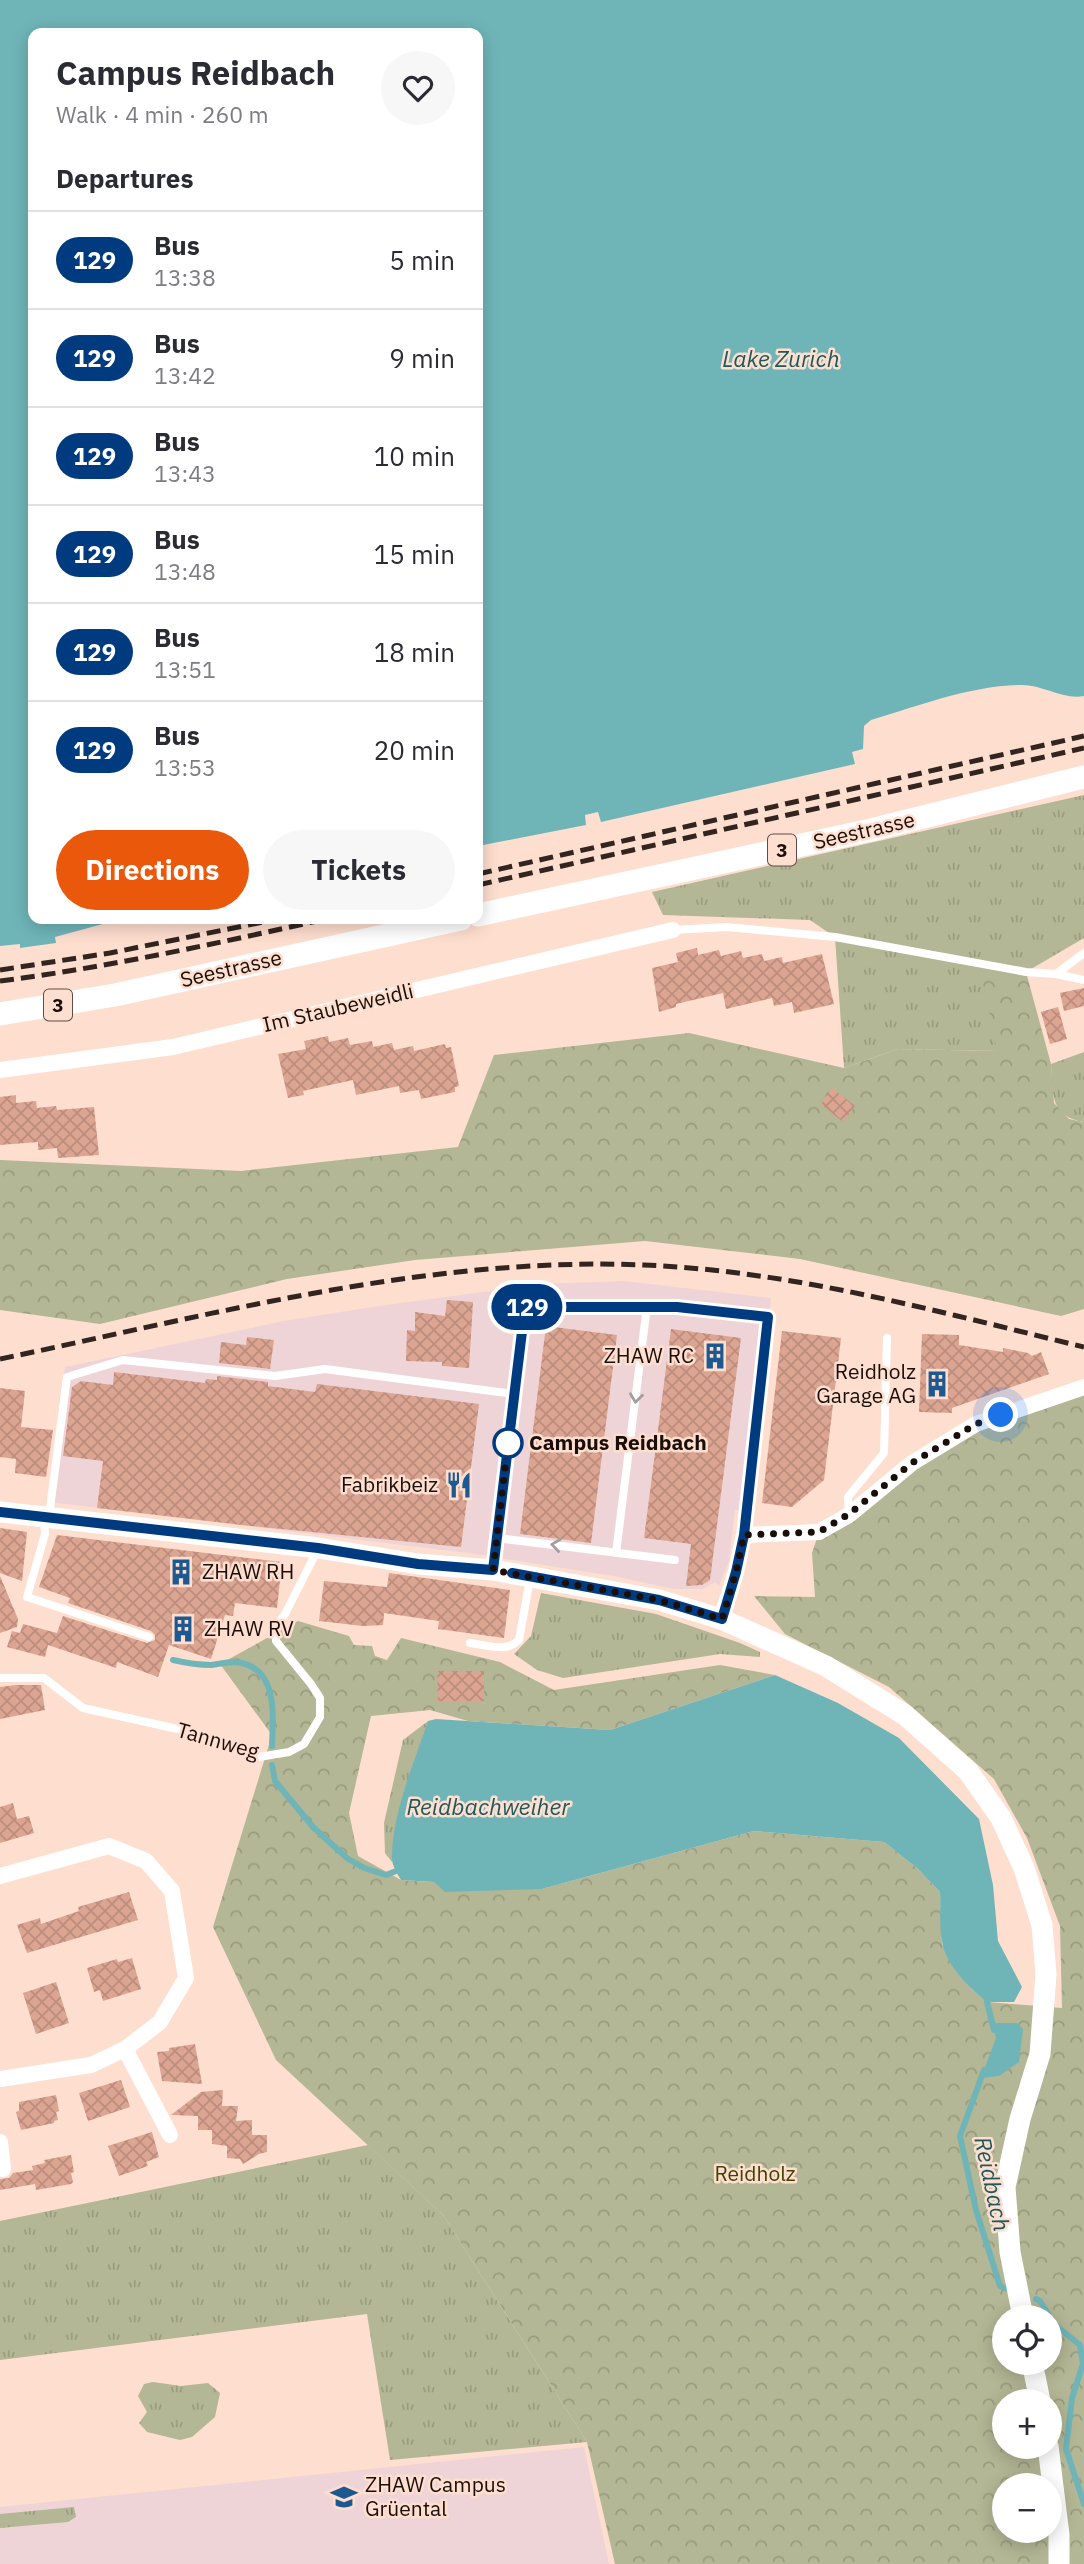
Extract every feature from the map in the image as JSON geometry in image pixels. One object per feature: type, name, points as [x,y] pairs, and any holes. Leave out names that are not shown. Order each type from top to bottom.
[{"type":"main road","name":"Seestrasse","points":[[483,914],[871,830],[1084,777]]},
{"type":"main road","name":"Seestrasse","points":[[0,1014],[115,995],[438,924]]},
{"type":"main road","points":[[0,1512],[318,1548],[418,1564],[493,1570],[659,1600],[722,1619],[827,1666],[905,1715],[968,1771],[1001,1818],[1024,1868],[1042,1925],[1046,1975],[1040,2054],[1020,2119],[1005,2187],[1010,2252],[1021,2305]]},
{"type":"main road","points":[[1050,2459],[1059,2535],[1059,2564]]},
{"type":"street","name":"Im Staubeweidli","points":[[0,1070],[173,1047],[673,930]]},
{"type":"street","points":[[722,1619],[744,1535],[819,1532],[863,1504],[912,1463],[976,1424],[1084,1387]]},
{"type":"street","points":[[0,1876],[109,1846],[146,1861],[172,1891],[186,1978],[160,2022],[125,2049],[91,2065],[0,2079]]},
{"type":"street","points":[[125,2049],[170,2135]]},
{"type":"street","points":[[0,2142],[3,2169]]},
{"type":"lane","points":[[673,930],[727,927],[835,937],[1026,972],[1084,979]]},
{"type":"lane","points":[[1056,974],[1084,953]]},
{"type":"lane","points":[[616,1553],[647,1306]]},
{"type":"lane","points":[[493,1570],[525,1307],[677,1307],[768,1317],[744,1535]]},
{"type":"lane","points":[[849,1514],[848,1497],[884,1453],[887,1338]]},
{"type":"lane","points":[[149,1637],[26,1597],[45,1534],[67,1377],[123,1360],[275,1376],[325,1369],[514,1394]]},
{"type":"lane","points":[[497,1538],[675,1560]]},
{"type":"lane","name":"Tannweg","points":[[0,1678],[44,1678],[83,1708],[191,1732],[259,1757],[289,1752],[304,1744],[320,1717],[320,1698],[276,1641],[275,1628],[285,1614],[318,1548]]},
{"type":"lane","points":[[470,1643],[503,1648],[512,1646],[519,1640],[530,1576]]},
{"type":"shaded area","points":[[624,1281],[771,1298],[744,1510],[735,1510],[729,1561],[719,1586],[715,1582],[703,1589],[674,1589],[613,1576],[468,1553],[50,1502],[65,1367],[284,1321],[372,1307],[542,1284]]},
{"type":"shaded area","name":"ZHAW Campus Grüental","points":[[584,2447],[609,2564],[0,2564],[0,2507]]},
{"type":"green space","points":[[1084,795],[1084,938],[1026,972],[998,1051],[898,1049],[844,1068],[835,937],[810,920],[663,915],[652,892]]},
{"type":"green space","points":[[980,968],[1026,972],[1051,1064],[1054,1103],[1069,1119],[1084,1122],[1084,1309],[1061,1316],[800,1259],[645,1241],[415,1260],[287,1279],[100,1324],[0,1310],[0,1160],[241,1171],[458,1147],[494,1055],[689,1033],[844,1068],[898,1049],[997,1051]]},
{"type":"green space","points":[[1084,1052],[1084,1122],[1064,1114],[1055,1102],[1051,1064]]},
{"type":"green space","name":"Reidholz","points":[[1084,1393],[1084,2564],[615,2564],[587,2442],[443,2215],[276,2060],[213,1927],[272,1735],[220,1664],[298,1621],[349,1636],[354,1645],[372,1646],[375,1656],[387,1660],[401,1638],[500,1662],[554,1690],[720,1665],[775,1675],[610,1730],[468,1721],[430,1710],[371,1716],[349,1813],[358,1856],[401,1880],[542,1889],[754,1831],[884,1842],[917,1868],[940,1892],[942,1944],[972,1989],[988,2002],[1062,2008],[1060,1926],[1027,1838],[994,1779],[889,1687],[785,1634],[754,1596],[815,1597],[812,1553],[819,1532],[976,1424]]},
{"type":"green space","points":[[541,1593],[656,1614],[740,1643],[760,1652],[760,1657],[720,1654],[563,1678],[537,1670],[514,1654],[531,1636]]},
{"type":"green space","points":[[428,1721],[392,1862],[385,1853],[384,1823],[403,1740]]},
{"type":"green space","points":[[368,2145],[443,2215],[587,2442],[390,2460],[367,2314],[0,2360],[0,2221]]},
{"type":"green space","points":[[153,2382],[181,2386],[208,2383],[220,2393],[215,2417],[192,2437],[180,2440],[147,2432],[139,2423],[147,2412],[138,2396],[144,2384]]},
{"type":"green space","points":[[74,2507],[76,2517],[68,2522],[0,2528],[0,2514]]},
{"type":"water","name":"Lake Zurich","points":[[0,0],[1084,0],[1084,696],[1068,696],[1028,685],[1001,686],[963,693],[871,720],[864,726],[863,749],[852,752],[855,764],[601,822],[598,812],[585,815],[586,825],[483,845],[483,28],[28,28],[28,924],[103,924],[55,937],[56,943],[20,948],[20,944],[0,946]]},
{"type":"water","name":"Reidbachweiher","points":[[775,1675],[838,1703],[899,1738],[979,1819],[993,1885],[998,1941],[1022,1987],[1014,2002],[987,2002],[959,1975],[944,1950],[940,1892],[917,1868],[884,1842],[754,1831],[542,1889],[445,1892],[434,1882],[401,1880],[395,1870],[392,1860],[395,1826],[404,1790],[428,1721],[436,1719],[610,1730]]},
{"type":"water","points":[[992,2023],[1017,2023],[1023,2029],[1019,2062],[999,2076],[981,2078],[996,2038]]},
{"type":"building","points":[[697,948],[698,955],[719,950],[721,956],[741,951],[743,958],[762,954],[764,961],[782,957],[783,963],[822,954],[834,1004],[794,1013],[792,1002],[774,1006],[772,998],[726,1009],[723,993],[676,1004],[676,1007],[659,1012],[652,968],[678,962],[676,953]]},
{"type":"building","points":[[1084,988],[1084,1006],[1064,1011],[1060,993]]},
{"type":"building","points":[[1058,1007],[1067,1039],[1050,1044],[1041,1012]]},
{"type":"building","points":[[328,1036],[329,1042],[348,1038],[350,1045],[372,1041],[373,1047],[392,1043],[394,1050],[413,1046],[414,1051],[445,1044],[446,1048],[451,1047],[459,1086],[455,1087],[455,1092],[421,1099],[419,1090],[400,1093],[399,1086],[356,1095],[353,1080],[303,1091],[304,1095],[288,1098],[278,1054],[306,1049],[304,1041]]},
{"type":"building","points":[[832,1088],[855,1106],[843,1122],[821,1104]]},
{"type":"building","points":[[16,1095],[16,1103],[36,1101],[37,1108],[56,1106],[57,1110],[94,1107],[99,1155],[58,1158],[57,1148],[38,1150],[38,1142],[0,1145],[0,1097]]},
{"type":"building","points":[[447,1300],[473,1302],[469,1368],[442,1366],[442,1362],[406,1361],[407,1330],[415,1331],[415,1312],[445,1316]]},
{"type":"building","points":[[546,1326],[617,1335],[591,1543],[520,1534]]},
{"type":"building","points":[[671,1329],[741,1338],[710,1580],[702,1585],[686,1586],[691,1544],[644,1538]]},
{"type":"building","points":[[782,1331],[841,1338],[824,1480],[792,1507],[762,1503]]},
{"type":"building","points":[[922,1334],[959,1335],[959,1345],[1003,1352],[1003,1348],[1032,1356],[1041,1352],[1049,1374],[952,1408],[952,1413],[919,1412]]},
{"type":"building","points":[[247,1337],[274,1340],[270,1369],[219,1363],[221,1342],[246,1345]]},
{"type":"building","points":[[114,1372],[205,1383],[206,1379],[217,1380],[217,1376],[268,1382],[268,1386],[315,1392],[317,1384],[479,1404],[461,1547],[97,1508],[103,1461],[63,1456],[72,1387],[81,1381],[113,1385]]},
{"type":"building","points":[[0,1388],[25,1391],[21,1427],[53,1430],[46,1477],[15,1473],[16,1459],[0,1457]]},
{"type":"building","points":[[0,1528],[27,1532],[22,1581],[0,1573]]},
{"type":"building","points":[[57,1535],[282,1562],[277,1608],[235,1603],[233,1616],[225,1615],[211,1659],[169,1645],[158,1677],[117,1662],[116,1668],[48,1645],[45,1657],[7,1647],[12,1631],[20,1633],[23,1624],[57,1633],[63,1616],[147,1643],[155,1640],[151,1631],[68,1603],[70,1598],[39,1587]]},
{"type":"building","points":[[389,1573],[510,1590],[504,1638],[438,1629],[439,1621],[384,1613],[383,1625],[363,1626],[319,1621],[324,1581],[387,1587]]},
{"type":"building","points":[[0,1576],[18,1619],[17,1627],[0,1633]]},
{"type":"building","points":[[437,1671],[484,1671],[484,1701],[438,1701]]},
{"type":"building","points":[[41,1685],[45,1710],[0,1719],[0,1687]]},
{"type":"building","points":[[13,1803],[17,1819],[29,1816],[34,1833],[0,1843],[0,1807]]},
{"type":"building","points":[[129,1892],[138,1920],[27,1953],[17,1925],[40,1918],[41,1924],[79,1911],[78,1907]]},
{"type":"building","points":[[132,1958],[141,1989],[103,2001],[100,1990],[94,1992],[87,1968],[117,1959],[118,1962]]},
{"type":"building","points":[[56,1982],[69,2023],[36,2034],[23,1993]]},
{"type":"building","points":[[195,2044],[202,2084],[162,2081],[157,2052]]},
{"type":"building","points":[[121,2080],[130,2107],[88,2121],[79,2093]]},
{"type":"building","points":[[223,2090],[222,2106],[238,2106],[236,2121],[252,2120],[252,2135],[267,2135],[267,2152],[243,2164],[240,2159],[227,2158],[227,2146],[212,2144],[212,2130],[198,2130],[198,2116],[171,2115],[201,2092]]},
{"type":"building","points":[[56,2095],[58,2120],[21,2130],[16,2112],[19,2111],[19,2102]]},
{"type":"building","points":[[152,2132],[159,2157],[146,2162],[148,2166],[119,2176],[108,2146]]},
{"type":"building","points":[[71,2155],[74,2172],[71,2173],[71,2184],[36,2190],[35,2184],[0,2190],[0,2179],[9,2178],[13,2173],[33,2170],[32,2166],[45,2163],[44,2160]]},
{"type":"waterway","name":"Reidbach","points":[[173,1660],[206,1665],[234,1662],[249,1665],[259,1672],[270,1694],[272,1746]]},
{"type":"waterway","name":"Reidbach","points":[[272,1765],[275,1781],[313,1827],[347,1858],[364,1868],[386,1875],[396,1871]]},
{"type":"waterway","name":"Reidbach","points":[[987,2002],[994,2030]]},
{"type":"waterway","name":"Reidbach","points":[[984,2070],[960,2136],[976,2210],[1000,2286],[1007,2289]]},
{"type":"waterway","name":"Reidbach","points":[[1036,2299],[1055,2325],[1080,2345],[1083,2364],[1072,2398],[1066,2449],[1084,2504]]},
{"type":"railway","points":[[483,873],[1084,736]]},
{"type":"railway","points":[[483,884],[1084,748]]},
{"type":"railway","points":[[0,970],[110,953],[253,924]]},
{"type":"railway","points":[[0,981],[123,962],[303,924]]},
{"type":"railway","points":[[0,1359],[320,1292],[400,1279],[562,1265],[644,1265],[756,1275],[921,1307],[1084,1347]]},
{"type":"bus line","name":"129","points":[[0,1512],[318,1548],[418,1564],[493,1570],[525,1307],[677,1307],[768,1317],[744,1535],[722,1619],[659,1600],[512,1573]]},
{"type":"place","name":"ZHAW RC","points":[[715,1356]]},
{"type":"place","name":"Reidholz Garage AG","points":[[937,1384]]},
{"type":"place","name":"Campus Reidbach","points":[[508,1443]]},
{"type":"place","name":"Fabrikbeiz","points":[[459,1485]]},
{"type":"place","name":"ZHAW RH","points":[[181,1572]]},
{"type":"place","name":"ZHAW RV","points":[[183,1629]]},
{"type":"place","name":"ZHAW Campus Grüental","points":[[344,2497]]},
{"type":"route","points":[[508,1443],[493,1570],[659,1600],[722,1619],[744,1535],[819,1532],[849,1514],[912,1463],[976,1424],[1001,1415]]}]
